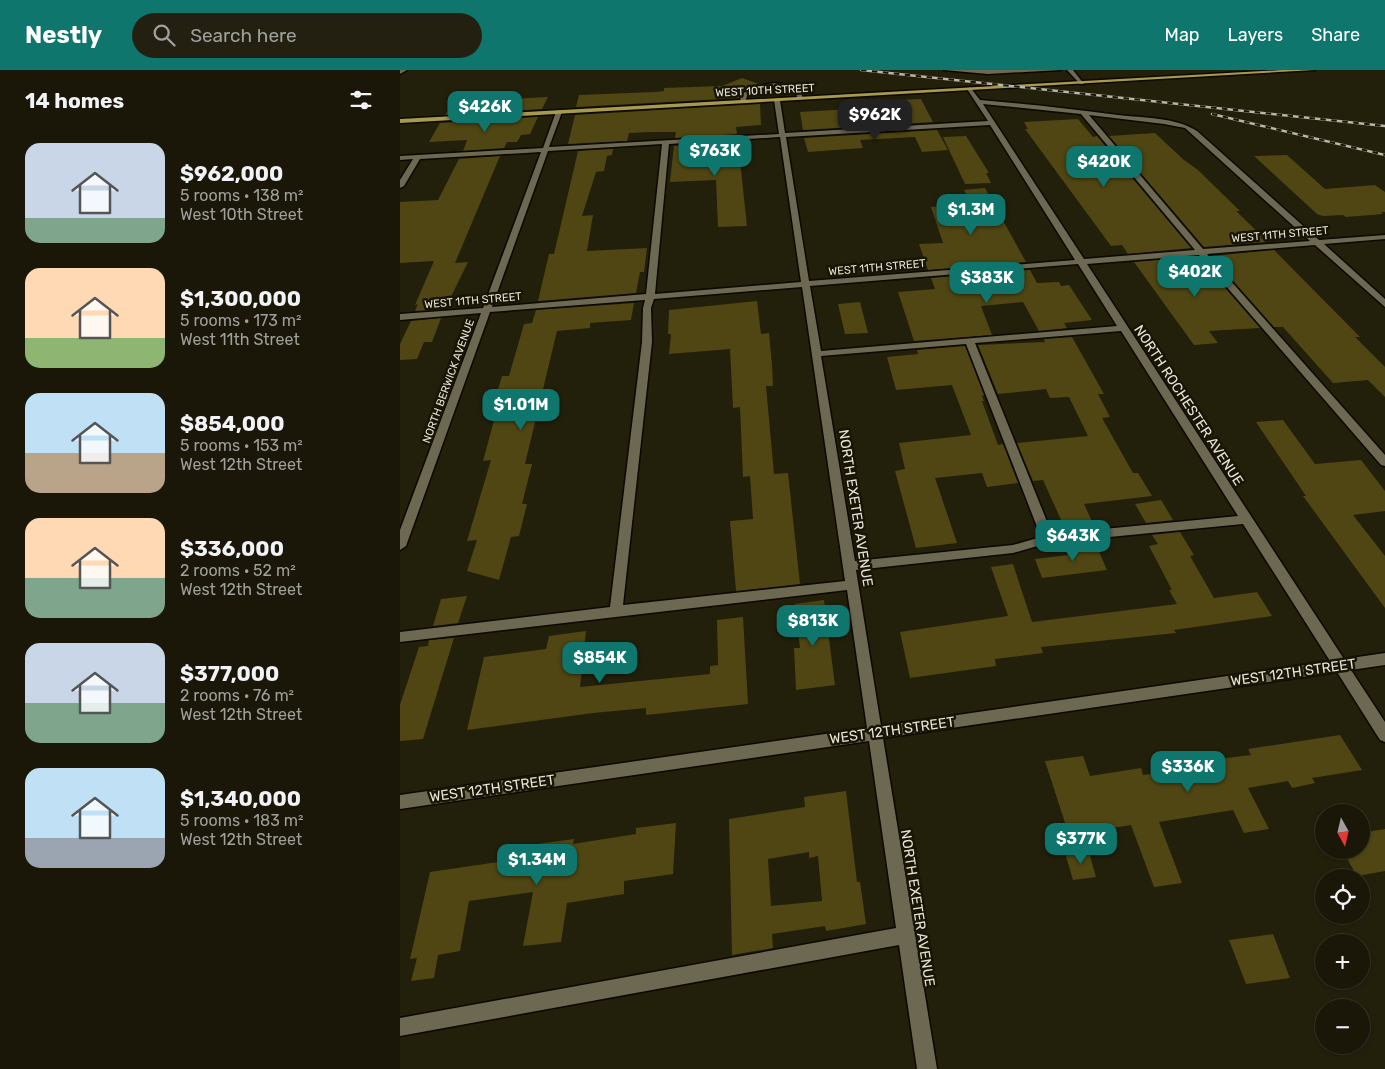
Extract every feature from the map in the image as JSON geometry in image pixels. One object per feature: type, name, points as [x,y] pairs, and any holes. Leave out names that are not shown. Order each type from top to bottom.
[{"type":"main road","name":"WEST 10TH STREET","points":[[400,121],[1082,83],[1242,72],[1312,70]]},
{"type":"street","points":[[400,72],[404,70]]},
{"type":"street","points":[[947,70],[1058,70]]},
{"type":"street","points":[[1070,70],[1082,83]]},
{"type":"street","points":[[743,102],[744,95],[752,89],[772,85],[785,85],[798,89],[800,98]]},
{"type":"street","name":"NORTH ROCHESTER AVENUE","points":[[970,89],[1385,735]]},
{"type":"street","name":"NORTH EXETER AVENUE","points":[[777,100],[927,1069]]},
{"type":"street","points":[[979,102],[1083,112],[1179,125],[1195,132],[1385,304]]},
{"type":"street","name":"NORTH BERWICK AVENUE","points":[[400,546],[559,112]]},
{"type":"street","points":[[1083,112],[1201,252],[1385,462]]},
{"type":"street","points":[[400,158],[992,123]]},
{"type":"street","points":[[616,610],[647,342],[647,308],[650,296],[666,141]]},
{"type":"street","points":[[400,186],[418,157]]},
{"type":"street","name":"WEST 11TH STREET","points":[[400,317],[1385,237]]},
{"type":"street","points":[[816,354],[1124,328]]},
{"type":"street","points":[[970,341],[1048,539]]},
{"type":"street","points":[[849,566],[1013,549],[1048,539],[1247,519]]},
{"type":"street","points":[[400,637],[616,610],[852,586]]},
{"type":"street","name":"WEST 12TH STREET","points":[[400,802],[1385,658]]},
{"type":"street","points":[[400,1027],[906,935]]},
{"type":"building","points":[[742,78],[759,84],[744,91],[739,98],[576,107],[579,95],[655,92],[664,91],[664,88],[722,86]]},
{"type":"building","points":[[513,96],[511,99],[548,97],[542,109],[445,115],[455,99]]},
{"type":"building","points":[[921,99],[933,122],[803,130],[800,112],[900,106],[897,100]]},
{"type":"building","points":[[760,104],[761,125],[736,127],[737,134],[675,138],[676,132],[629,133],[627,141],[568,144],[575,115]]},
{"type":"building","points":[[538,117],[530,134],[521,135],[517,142],[507,142],[504,148],[463,151],[467,140],[429,142],[440,123]]},
{"type":"building","points":[[1078,119],[1093,137],[1097,136],[1191,248],[1128,254],[1122,245],[1111,246],[1025,129],[1028,129],[1024,122]]},
{"type":"building","points":[[937,130],[948,150],[922,152],[915,137],[860,140],[863,148],[808,152],[804,138]]},
{"type":"building","points":[[1155,133],[1184,160],[1198,170],[1240,211],[1236,211],[1266,242],[1204,247],[1109,136]]},
{"type":"building","points":[[966,136],[989,173],[986,173],[991,183],[965,184],[943,137]]},
{"type":"building","points":[[738,142],[747,226],[718,227],[716,180],[670,182],[674,146]]},
{"type":"building","points":[[613,149],[612,155],[607,156],[604,171],[596,172],[582,216],[593,215],[587,251],[647,248],[644,272],[640,272],[636,293],[538,301],[549,254],[554,254],[578,151]]},
{"type":"building","points":[[1287,155],[1325,189],[1375,185],[1385,192],[1385,212],[1381,212],[1383,214],[1346,217],[1343,215],[1323,216],[1317,214],[1254,156]]},
{"type":"building","points":[[500,156],[455,263],[468,262],[445,309],[415,311],[418,304],[415,305],[434,261],[400,263],[400,202],[438,200],[459,159]]},
{"type":"building","points":[[985,188],[1026,262],[928,270],[919,244],[943,243],[931,207],[972,205],[964,190]]},
{"type":"building","points":[[1274,250],[1360,337],[1355,337],[1385,367],[1385,397],[1368,380],[1333,383],[1283,327],[1274,327],[1211,256]]},
{"type":"building","points":[[1198,257],[1260,328],[1209,331],[1218,343],[1194,345],[1134,262]]},
{"type":"building","points":[[1030,270],[1037,283],[1059,282],[1061,286],[1069,285],[1092,320],[1064,323],[1067,328],[1039,331],[1023,302],[981,306],[992,335],[914,341],[898,292],[935,289],[931,278]]},
{"type":"building","points":[[757,301],[761,334],[769,333],[773,386],[766,386],[774,474],[788,473],[800,584],[736,591],[730,521],[753,519],[750,476],[743,477],[740,407],[733,408],[730,349],[669,354],[671,334],[668,334],[669,310]]},
{"type":"building","points":[[860,302],[868,333],[845,334],[838,304]]},
{"type":"building","points":[[634,303],[631,320],[590,323],[590,328],[557,331],[525,464],[532,464],[522,504],[527,504],[519,536],[511,537],[499,580],[467,571],[477,540],[467,541],[491,460],[483,461],[496,413],[491,413],[502,376],[509,376],[524,324],[532,323],[536,310]]},
{"type":"building","points":[[441,318],[432,342],[424,342],[417,359],[400,360],[400,344],[411,321]]},
{"type":"building","points":[[1072,337],[1104,394],[1098,394],[1110,417],[1102,418],[1133,473],[1138,473],[1152,496],[1084,504],[1095,528],[1066,531],[1043,480],[1033,481],[1017,443],[1088,436],[1069,397],[1050,398],[1046,389],[998,394],[978,345],[1045,342],[1044,339]]},
{"type":"building","points":[[965,346],[984,395],[982,396],[984,401],[982,401],[998,445],[1003,444],[1018,483],[987,487],[982,473],[935,478],[957,543],[916,548],[895,471],[905,469],[899,443],[971,435],[952,385],[896,390],[887,357],[918,354],[917,350]]},
{"type":"building","points":[[1283,420],[1315,464],[1361,460],[1385,491],[1385,511],[1353,515],[1385,556],[1385,608],[1303,496],[1306,496],[1256,422]]},
{"type":"building","points":[[1161,500],[1173,520],[1146,523],[1135,504]]},
{"type":"building","points":[[1180,532],[1194,555],[1190,556],[1214,598],[1257,592],[1272,616],[1174,630],[1176,633],[1041,647],[1043,653],[995,659],[996,666],[910,678],[900,632],[1008,616],[991,567],[1013,564],[1032,622],[1177,604],[1169,590],[1172,590],[1149,546],[1158,544],[1152,535]]},
{"type":"building","points":[[1094,540],[1107,570],[1042,578],[1035,559],[1076,554],[1071,543]]},
{"type":"building","points":[[467,596],[458,623],[433,626],[441,599]]},
{"type":"building","points":[[824,600],[835,685],[796,690],[794,648],[800,648],[795,604]]},
{"type":"building","points":[[743,617],[748,704],[646,715],[646,708],[593,713],[467,730],[484,657],[546,649],[549,636],[586,631],[580,687],[710,674],[710,666],[718,665],[717,620]]},
{"type":"building","points":[[454,638],[423,739],[400,741],[400,705],[419,647],[428,646],[429,640]]},
{"type":"building","points":[[1340,735],[1362,770],[1312,778],[1315,783],[1292,788],[1288,781],[1248,788],[1269,829],[1244,833],[1233,810],[1159,822],[1182,883],[1154,887],[1131,825],[1069,835],[1045,761],[1083,756],[1090,776],[1141,768],[1143,775],[1213,766],[1210,760],[1251,755],[1248,749]]},
{"type":"building","points":[[846,791],[857,882],[860,882],[866,924],[826,931],[825,926],[772,934],[773,948],[732,955],[729,819],[805,807],[804,797]],"holes":[[[809,852],[809,858],[818,856],[822,901],[771,906],[768,859]]]},
{"type":"building","points":[[676,823],[673,874],[624,881],[624,894],[567,903],[561,942],[523,946],[533,892],[469,901],[460,951],[438,955],[434,978],[411,981],[417,958],[410,959],[430,872],[498,862],[500,849],[574,839],[573,844],[636,834],[636,828]]},
{"type":"building","points":[[1385,829],[1385,871],[1370,874],[1370,869],[1353,869],[1347,859],[1370,859],[1370,832]]},
{"type":"building","points":[[1088,849],[1096,877],[1073,880],[1065,853]]},
{"type":"building","points":[[1273,934],[1290,978],[1246,984],[1229,940]]},
{"type":"railway","points":[[861,70],[1385,126]]},
{"type":"railway","points":[[1212,114],[1385,155]]}]
